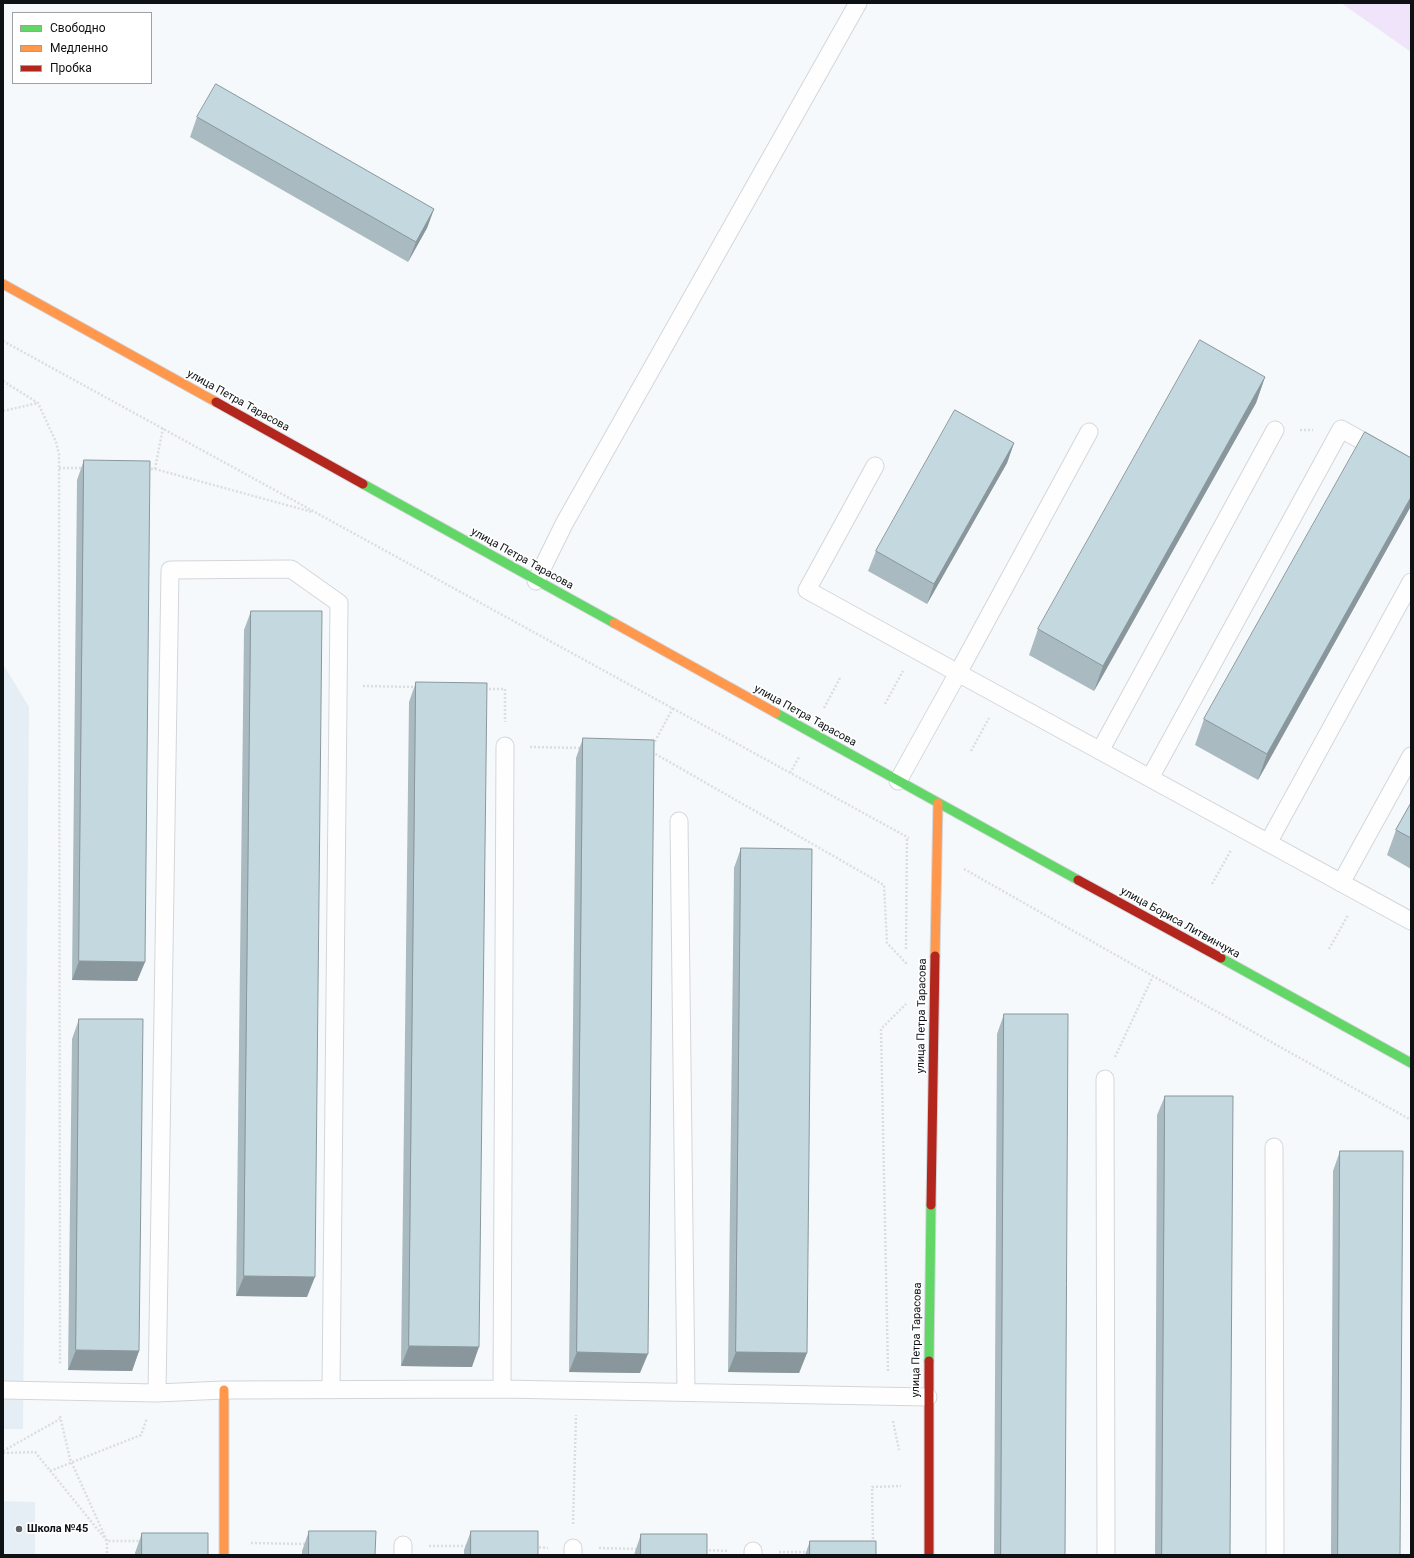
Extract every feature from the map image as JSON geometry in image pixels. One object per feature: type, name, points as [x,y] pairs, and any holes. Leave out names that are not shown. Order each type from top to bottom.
[{"type":"street","name":"улица Петра Тарасова","points":[[3,284],[938,803],[928,1397],[929,1555]]},
{"type":"street","name":"улица Бориса Литвинчука","points":[[938,803],[1411,1063]]},
{"type":"street","points":[[224,1390],[224,1555]]},
{"type":"lane","points":[[536,581],[564,524],[858,3]]},
{"type":"lane","points":[[1150,778],[1341,429],[1411,468]]},
{"type":"lane","points":[[1100,751],[1275,430]]},
{"type":"lane","points":[[898,781],[1089,432]]},
{"type":"lane","points":[[875,466],[807,590],[1411,921]]},
{"type":"lane","points":[[158,1394],[170,570],[291,569],[339,603],[331,1390]]},
{"type":"lane","points":[[1268,843],[1411,582]]},
{"type":"lane","points":[[502,1389],[505,746]]},
{"type":"lane","points":[[1342,883],[1411,756]]},
{"type":"lane","points":[[679,822],[686,1392]]},
{"type":"lane","points":[[1105,1079],[1106,1555]]},
{"type":"lane","points":[[1274,1147],[1275,1555]]},
{"type":"lane","points":[[3,1390],[158,1394],[224,1390],[502,1389],[928,1397]]},
{"type":"path","points":[[3,341],[937,853],[1411,1120]]},
{"type":"path","points":[[3,381],[38,403],[56,442],[59,454],[60,1419],[72,1462],[107,1541],[107,1555]]},
{"type":"path","points":[[3,410],[38,403]]},
{"type":"path","points":[[155,469],[163,428]]},
{"type":"path","points":[[1275,430],[1341,429]]},
{"type":"path","points":[[59,468],[88,468]]},
{"type":"path","points":[[140,469],[155,469],[317,513]]},
{"type":"path","points":[[885,704],[915,649]]},
{"type":"path","points":[[338,686],[418,687]]},
{"type":"path","points":[[481,689],[505,689],[505,746],[589,749]]},
{"type":"path","points":[[971,751],[1001,697]]},
{"type":"path","points":[[673,708],[650,751],[884,885],[887,944],[906,963]]},
{"type":"path","points":[[1212,884],[1243,829]]},
{"type":"path","points":[[906,970],[907,837]]},
{"type":"path","points":[[1329,949],[1360,893]]},
{"type":"path","points":[[1105,1079],[1153,976]]},
{"type":"path","points":[[900,1456],[888,1396],[881,1029],[906,1004],[906,997]]},
{"type":"path","points":[[573,1552],[576,1390]]},
{"type":"path","points":[[50,1471],[141,1435],[158,1394]]},
{"type":"path","points":[[3,1452],[60,1419]]},
{"type":"path","points":[[3,1452],[35,1452],[107,1541],[146,1542]]},
{"type":"path","points":[[873,1546],[872,1487],[906,1486]]},
{"type":"path","points":[[224,1542],[310,1544]]},
{"type":"path","points":[[403,1550],[472,1546]]},
{"type":"path","points":[[534,1547],[573,1552],[643,1549]]},
{"type":"path","points":[[698,1550],[753,1553],[813,1552]]},
{"type":"shaded area","points":[[1341,3],[1411,3],[1411,52]]},
{"type":"shaded area","points":[[3,664],[29,707],[23,1429],[3,1429]]},
{"type":"shaded area","name":"Школа №45","points":[[3,1501],[35,1502],[35,1555],[3,1555]]},
{"type":"building","points":[[216,84],[434,209],[416,242],[197,117]]},
{"type":"building","points":[[1200,340],[1265,377],[1103,666],[1038,629]]},
{"type":"building","points":[[955,410],[1014,443],[934,584],[876,551]]},
{"type":"building","points":[[1365,432],[1411,458],[1411,497],[1267,754],[1204,719]]},
{"type":"building","points":[[84,460],[150,461],[145,962],[79,961]]},
{"type":"building","points":[[251,611],[322,611],[315,1277],[244,1276]]},
{"type":"building","points":[[416,682],[487,683],[479,1347],[409,1346]]},
{"type":"building","points":[[583,738],[654,740],[648,1354],[577,1352]]},
{"type":"building","points":[[1411,803],[1411,838],[1396,830]]},
{"type":"building","points":[[741,848],[812,849],[807,1353],[736,1352]]},
{"type":"building","points":[[1004,1014],[1068,1014],[1065,1555],[1001,1555]]},
{"type":"building","points":[[79,1019],[143,1019],[139,1351],[76,1350]]},
{"type":"building","points":[[1165,1096],[1233,1096],[1230,1555],[1162,1555]]},
{"type":"building","points":[[1340,1151],[1403,1151],[1400,1555],[1338,1555]]},
{"type":"building","points":[[309,1531],[376,1531],[375,1555],[309,1555]]},
{"type":"building","points":[[471,1531],[538,1531],[538,1555],[471,1555]]},
{"type":"building","points":[[142,1533],[208,1533],[208,1555],[142,1555]]},
{"type":"building","points":[[641,1534],[707,1534],[707,1555],[641,1555]]},
{"type":"building","points":[[810,1541],[876,1541],[876,1555],[810,1555]]},
{"type":"traffic: fast","points":[[363,484],[614,623]]},
{"type":"traffic: fast","points":[[776,713],[1078,880]]},
{"type":"traffic: fast","points":[[1221,958],[1411,1063]]},
{"type":"traffic: fast","points":[[929,1361],[931,1205]]},
{"type":"traffic: slow","points":[[3,284],[216,402]]},
{"type":"traffic: slow","points":[[614,623],[776,713]]},
{"type":"traffic: slow","points":[[935,956],[938,803]]},
{"type":"traffic: slow","points":[[224,1390],[224,1555]]},
{"type":"traffic: jam","points":[[216,402],[363,484]]},
{"type":"traffic: jam","points":[[1078,880],[1221,958]]},
{"type":"traffic: jam","points":[[931,1205],[935,956]]},
{"type":"traffic: jam","points":[[929,1361],[929,1555]]},
{"type":"place","name":"Школа №45","points":[[19,1529]]}]
